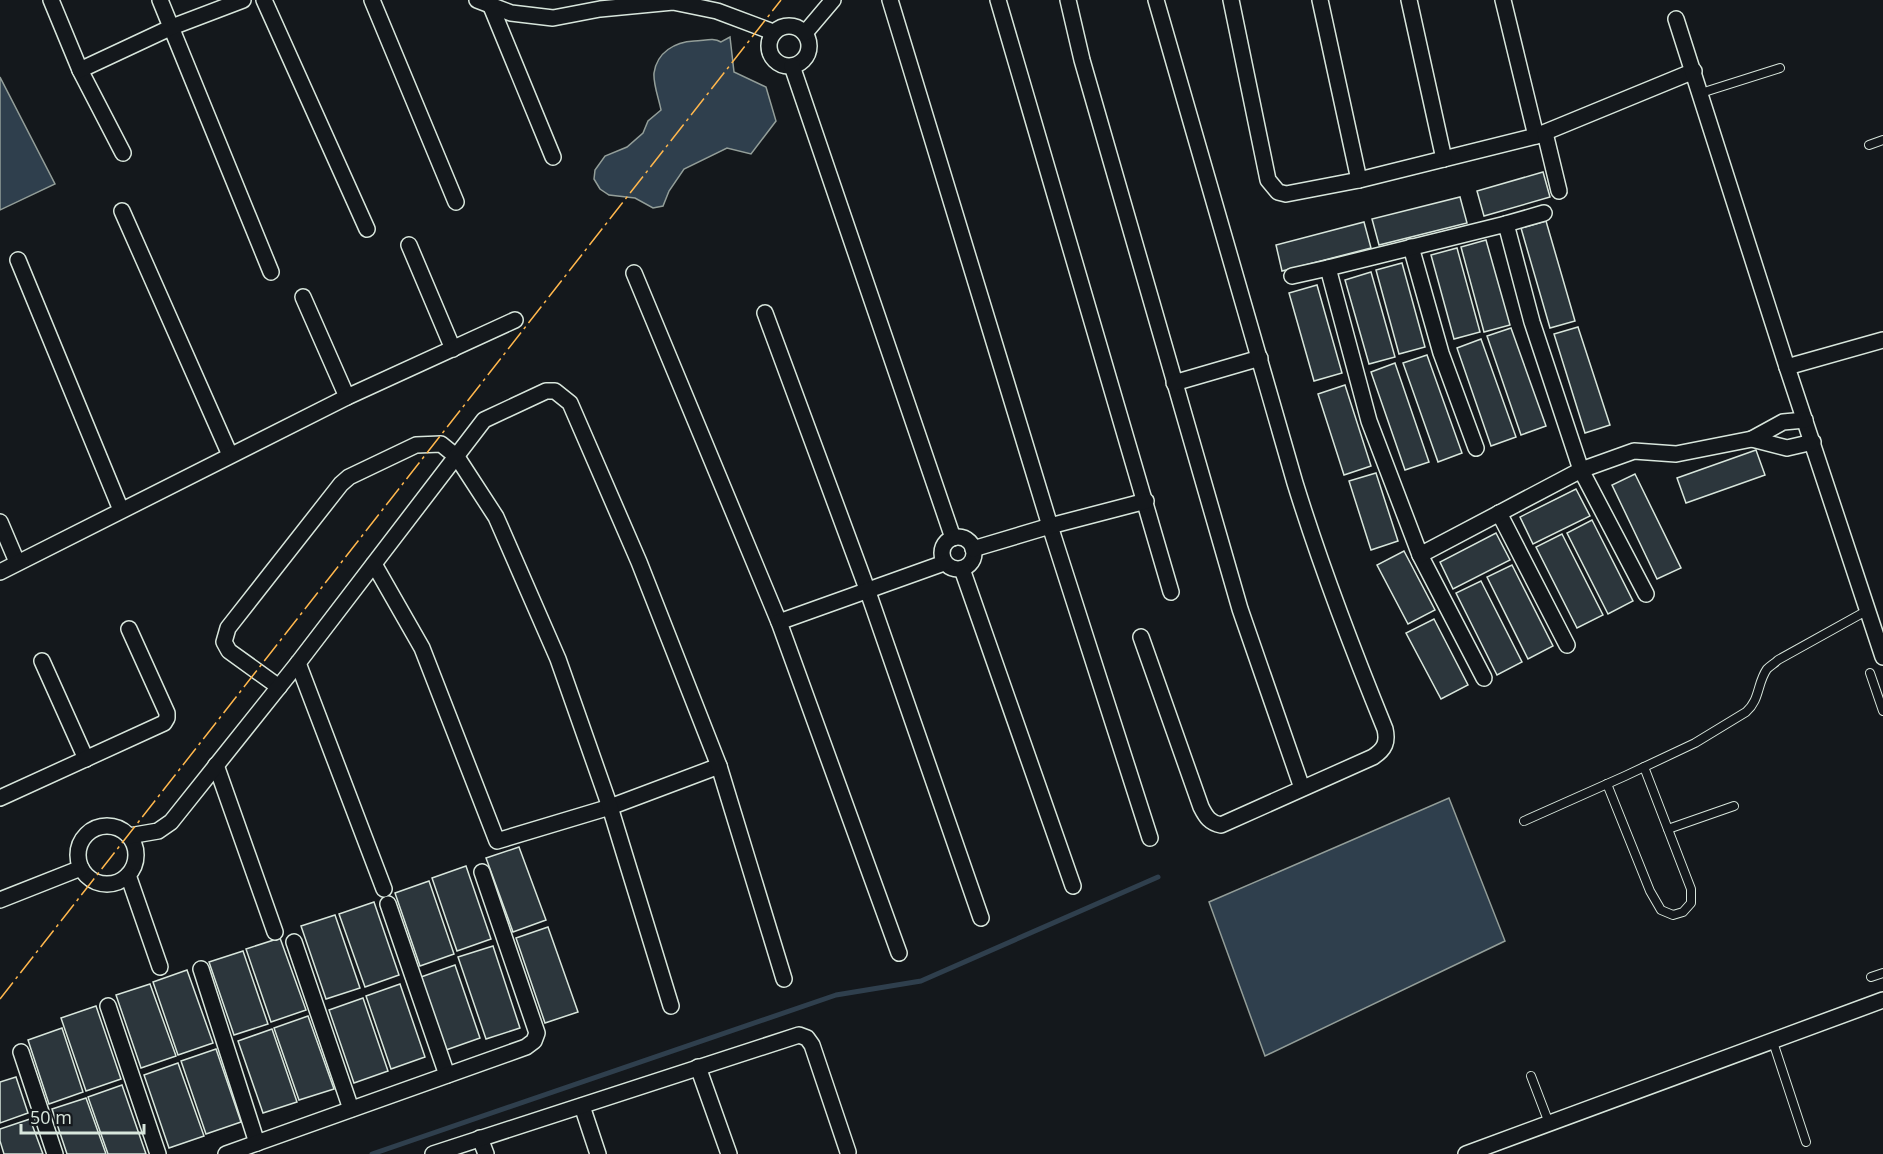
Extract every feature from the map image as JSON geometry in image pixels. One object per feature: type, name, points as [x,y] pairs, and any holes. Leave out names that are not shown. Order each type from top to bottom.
[{"type":"street","points":[[51,0],[80,70],[123,153]]},
{"type":"street","points":[[160,0],[271,272]]},
{"type":"street","points":[[80,70],[172,27],[243,0]]},
{"type":"street","points":[[264,0],[367,229]]},
{"type":"street","points":[[372,0],[456,202]]},
{"type":"street","points":[[805,33],[833,0]]},
{"type":"street","points":[[890,0],[1050,526],[1150,838]]},
{"type":"street","points":[[998,0],[1171,592]]},
{"type":"street","points":[[1068,0],[1082,60],[1240,609],[1302,789]]},
{"type":"street","points":[[1141,637],[1201,807],[1207,818],[1214,824],[1221,825],[1373,757],[1386,745],[1387,737],[1318,558],[1156,0]]},
{"type":"street","points":[[1231,0],[1268,180],[1278,192],[1286,194],[1359,180],[1540,135],[1694,71]]},
{"type":"street","points":[[1320,0],[1359,180]]},
{"type":"street","points":[[1409,0],[1444,159]]},
{"type":"street","points":[[1503,0],[1540,135],[1558,191]]},
{"type":"street","points":[[481,1],[511,14],[553,18],[598,4],[673,2],[715,5],[773,32]]},
{"type":"street","points":[[481,1],[553,157]]},
{"type":"street","points":[[1676,19],[1786,367],[1813,442],[1883,657]]},
{"type":"street","points":[[786,25],[799,28],[805,33],[808,39],[808,53],[804,59],[792,66],[778,63],[769,52],[773,32],[786,25]]},
{"type":"street","points":[[792,66],[953,538]]},
{"type":"street","points":[[122,211],[231,455]]},
{"type":"street","points":[[1292,276],[1544,213]]},
{"type":"street","points":[[1506,224],[1532,322],[1581,470],[1646,594]]},
{"type":"street","points":[[409,245],[453,349]]},
{"type":"street","points":[[1411,247],[1441,353],[1476,448]]},
{"type":"street","points":[[18,260],[121,510]]},
{"type":"street","points":[[1328,268],[1369,421],[1420,555],[1484,678]]},
{"type":"street","points":[[634,273],[779,622],[899,952]]},
{"type":"street","points":[[303,297],[347,397]]},
{"type":"street","points":[[765,313],[867,589],[981,918]]},
{"type":"street","points":[[0,572],[347,397],[515,320]]},
{"type":"street","points":[[1786,367],[1883,340]]},
{"type":"street","points":[[1174,383],[1260,358]]},
{"type":"street","points":[[129,836],[158,831],[171,822],[298,663],[484,420],[546,391],[555,392],[570,403],[639,562],[719,766],[784,979]]},
{"type":"street","points":[[1420,555],[1581,470],[1634,451],[1676,454],[1752,440],[1783,422],[1805,420]]},
{"type":"street","points":[[1752,440],[1787,448],[1813,442]]},
{"type":"street","points":[[279,687],[229,651],[224,642],[228,628],[341,484],[349,477],[416,445],[441,444],[457,457],[496,517],[558,659],[610,807],[671,1006]]},
{"type":"street","points":[[973,549],[1146,501]]},
{"type":"street","points":[[1499,513],[1567,645]]},
{"type":"street","points":[[0,522],[17,562]]},
{"type":"street","points":[[961,537],[969,542],[973,549],[974,557],[969,565],[962,569],[952,569],[944,562],[941,553],[945,543],[953,538],[961,537]]},
{"type":"street","points":[[779,622],[944,562]]},
{"type":"street","points":[[375,564],[422,648],[497,841],[610,807],[719,766]]},
{"type":"street","points":[[962,569],[1073,886]]},
{"type":"street","points":[[2,793],[86,759],[164,723],[167,713],[129,628]]},
{"type":"street","points":[[42,661],[86,759]]},
{"type":"street","points":[[298,663],[386,897],[447,1075]]},
{"type":"street","points":[[216,765],[275,932]]},
{"type":"street","points":[[114,826],[129,836],[136,852],[133,868],[128,875],[112,883],[103,883],[94,880],[81,868],[79,850],[82,841],[95,828],[114,826]]},
{"type":"street","points":[[0,900],[81,868]]},
{"type":"street","points":[[226,1154],[526,1047],[534,1041],[537,1033],[482,872]]},
{"type":"street","points":[[128,875],[160,967]]},
{"type":"street","points":[[294,942],[351,1109]]},
{"type":"street","points":[[201,969],[257,1143]]},
{"type":"street","points":[[1466,1154],[1504,1147],[1549,1123],[1883,1000]]},
{"type":"street","points":[[108,1006],[158,1154]]},
{"type":"street","points":[[433,1154],[799,1035],[807,1038],[812,1045],[848,1152]]},
{"type":"street","points":[[21,1052],[55,1154]]},
{"type":"street","points":[[698,1067],[729,1154]]},
{"type":"street","points":[[582,1106],[598,1154]]},
{"type":"street","points":[[480,1138],[486,1154]]},
{"type":"lane","points":[[1701,93],[1780,68]]},
{"type":"lane","points":[[1869,145],[1883,140]]},
{"type":"lane","points":[[1524,821],[1695,743],[1746,712],[1758,697],[1767,668],[1868,610]]},
{"type":"lane","points":[[1870,673],[1883,711]]},
{"type":"lane","points":[[1607,784],[1650,891],[1661,910],[1673,915],[1683,912],[1691,903],[1691,889],[1644,767]]},
{"type":"lane","points":[[1668,829],[1734,806]]},
{"type":"lane","points":[[1871,977],[1883,973]]},
{"type":"lane","points":[[1773,1042],[1806,1142]]},
{"type":"lane","points":[[1531,1076],[1549,1123]]},
{"type":"water","points":[[730,37],[734,72],[766,87],[776,121],[751,154],[727,148],[684,169],[669,191],[663,206],[653,208],[635,198],[609,195],[600,189],[594,179],[595,170],[605,156],[627,147],[643,133],[648,121],[661,110],[654,73],[663,54],[680,43],[712,39],[721,42]]},
{"type":"water","points":[[0,77],[55,184],[0,210]]},
{"type":"water","points":[[1449,798],[1505,941],[1265,1056],[1209,902]]},
{"type":"building","points":[[1543,172],[1550,197],[1484,216],[1477,191]]},
{"type":"building","points":[[1460,197],[1467,223],[1379,245],[1372,219]]},
{"type":"building","points":[[1546,221],[1575,321],[1550,328],[1521,228]]},
{"type":"building","points":[[1364,222],[1371,248],[1282,271],[1276,245]]},
{"type":"building","points":[[1486,240],[1510,325],[1484,332],[1461,247]]},
{"type":"building","points":[[1457,248],[1480,332],[1454,339],[1431,255]]},
{"type":"building","points":[[1402,263],[1425,347],[1399,354],[1376,270]]},
{"type":"building","points":[[1371,272],[1395,357],[1369,364],[1345,280]]},
{"type":"building","points":[[1317,285],[1342,373],[1314,381],[1289,293]]},
{"type":"building","points":[[1578,327],[1610,425],[1585,433],[1554,334]]},
{"type":"building","points":[[1511,328],[1546,426],[1521,435],[1487,336]]},
{"type":"building","points":[[1481,339],[1516,437],[1491,446],[1457,348]]},
{"type":"building","points":[[1427,355],[1462,453],[1438,462],[1403,363]]},
{"type":"building","points":[[1395,363],[1429,462],[1405,470],[1371,372]]},
{"type":"building","points":[[1345,385],[1371,466],[1344,475],[1318,394]]},
{"type":"building","points":[[1756,450],[1765,475],[1686,503],[1677,478]]},
{"type":"building","points":[[1376,473],[1398,541],[1371,550],[1349,481]]},
{"type":"building","points":[[1635,474],[1681,568],[1657,579],[1612,485]]},
{"type":"building","points":[[1576,489],[1590,516],[1533,544],[1520,517]]},
{"type":"building","points":[[1592,520],[1633,601],[1608,614],[1567,533]]},
{"type":"building","points":[[1496,533],[1510,560],[1453,589],[1440,562]]},
{"type":"building","points":[[1562,534],[1603,615],[1577,628],[1536,547]]},
{"type":"building","points":[[1404,551],[1435,610],[1408,624],[1377,565]]},
{"type":"building","points":[[1512,565],[1553,646],[1528,659],[1487,577]]},
{"type":"building","points":[[1481,581],[1522,662],[1497,675],[1456,593]]},
{"type":"building","points":[[1434,619],[1468,685],[1441,699],[1406,633]]},
{"type":"building","points":[[519,847],[546,920],[513,932],[486,858]]},
{"type":"building","points":[[466,866],[491,939],[457,951],[432,878]]},
{"type":"building","points":[[429,881],[454,954],[420,966],[395,893]]},
{"type":"building","points":[[374,902],[399,975],[365,987],[339,914]]},
{"type":"building","points":[[335,915],[360,988],[326,999],[301,926]]},
{"type":"building","points":[[548,927],[578,1012],[545,1023],[516,938]]},
{"type":"building","points":[[280,938],[306,1010],[271,1022],[246,949]]},
{"type":"building","points":[[493,946],[520,1028],[486,1039],[458,957]]},
{"type":"building","points":[[243,951],[268,1024],[234,1035],[209,962]]},
{"type":"building","points":[[455,965],[480,1038],[446,1050],[421,977]]},
{"type":"building","points":[[187,970],[213,1043],[178,1055],[153,982]]},
{"type":"building","points":[[150,984],[176,1056],[141,1068],[116,995]]},
{"type":"building","points":[[400,984],[425,1057],[391,1069],[366,996]]},
{"type":"building","points":[[363,998],[388,1071],[354,1083],[329,1010]]},
{"type":"building","points":[[96,1006],[121,1079],[86,1091],[61,1018]]},
{"type":"building","points":[[308,1016],[334,1089],[299,1100],[274,1028]]},
{"type":"building","points":[[62,1028],[83,1092],[49,1104],[28,1040]]},
{"type":"building","points":[[272,1029],[297,1102],[263,1113],[238,1041]]},
{"type":"building","points":[[216,1049],[241,1122],[206,1134],[181,1061]]},
{"type":"building","points":[[178,1063],[204,1136],[169,1148],[144,1075]]},
{"type":"building","points":[[16,1077],[28,1113],[0,1123],[0,1082]]},
{"type":"building","points":[[122,1085],[146,1154],[108,1154],[88,1097]]},
{"type":"building","points":[[86,1098],[106,1154],[67,1154],[52,1109]]},
{"type":"building","points":[[30,1119],[43,1154],[4,1154],[0,1141],[0,1129]]},
{"type":"waterway","points":[[372,1154],[836,995],[921,981],[1158,877]]},
{"type":"power","points":[[0,999],[781,0]]}]
